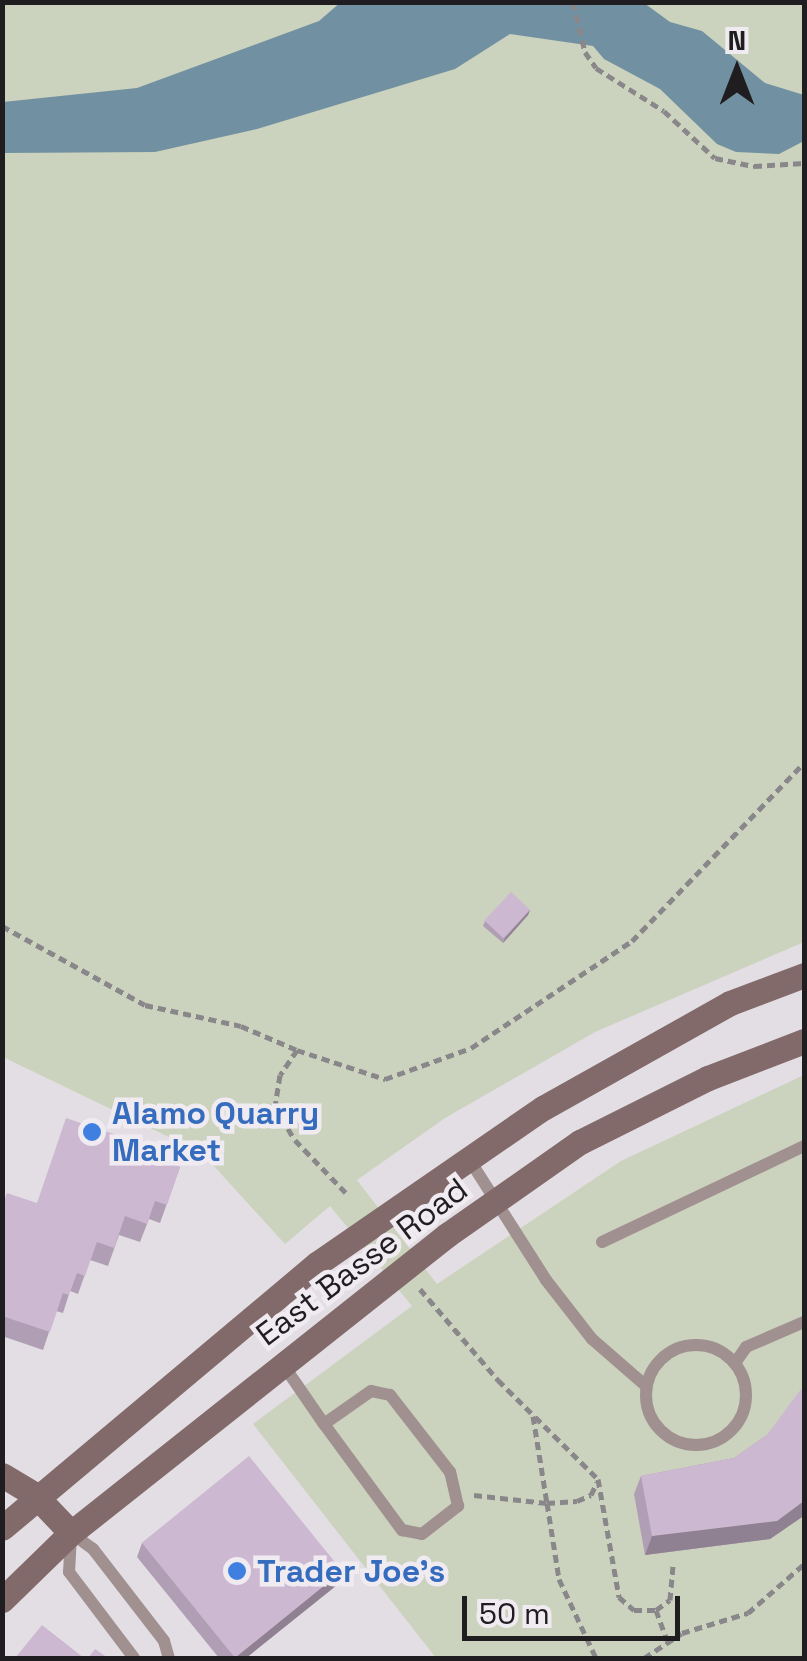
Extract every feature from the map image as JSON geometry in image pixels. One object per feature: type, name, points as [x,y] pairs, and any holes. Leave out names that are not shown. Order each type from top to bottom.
[{"type":"main road","name":"East Basse Road","points":[[2,1528],[35,1495],[318,1263],[468,1159],[543,1108],[730,1004],[804,975]]},
{"type":"main road","name":"East Basse Road","points":[[2,1600],[71,1533],[282,1363],[580,1142],[708,1078],[804,1041]]},
{"type":"main road","points":[[2,1475],[35,1495],[71,1533]]},
{"type":"lane","points":[[602,1242],[766,1159],[804,1146]]},
{"type":"lane","points":[[468,1159],[546,1280],[592,1339],[646,1386]]},
{"type":"lane","points":[[735,1363],[746,1346],[804,1322]]},
{"type":"lane","points":[[708,1346],[735,1363],[745,1408],[726,1436],[711,1443],[677,1442],[652,1420],[646,1386],[652,1370],[676,1349],[708,1346]]},
{"type":"lane","points":[[282,1363],[324,1424],[410,1534],[422,1534],[458,1506],[460,1493],[450,1472],[390,1395],[370,1390],[324,1424]]},
{"type":"lane","points":[[71,1533],[69,1572],[134,1658]]},
{"type":"lane","points":[[71,1533],[93,1549],[164,1640],[169,1658]]},
{"type":"path","points":[[574,2],[585,52],[609,80],[651,102],[715,158],[754,166],[804,162]]},
{"type":"path","points":[[2,926],[145,1005],[241,1026],[297,1050],[385,1079],[471,1048],[632,941],[804,763]]},
{"type":"path","points":[[297,1050],[280,1075],[275,1106],[295,1140],[346,1193]]},
{"type":"path","points":[[420,1289],[532,1413],[598,1479],[615,1588],[634,1610],[656,1610],[670,1600],[673,1563]]},
{"type":"path","points":[[532,1413],[559,1579],[596,1658]]},
{"type":"path","points":[[460,1493],[547,1504],[590,1495],[598,1479]]},
{"type":"path","points":[[644,1658],[667,1641],[748,1612],[804,1564]]},
{"type":"path","points":[[656,1610],[667,1641]]},
{"type":"green space","points":[[2,3],[804,3],[804,942],[595,1032],[445,1118],[357,1180],[437,1284],[621,1161],[804,1075],[804,1658],[436,1658],[253,1424],[412,1306],[330,1206],[285,1244],[202,1153],[3,1057]]},
{"type":"water","points":[[341,2],[644,3],[670,22],[702,31],[765,83],[804,95],[804,141],[779,154],[736,152],[717,144],[660,89],[604,59],[593,46],[510,34],[455,69],[257,129],[155,152],[3,153],[3,102],[137,88],[319,21]]},
{"type":"building","points":[[511,892],[530,910],[503,938],[484,921]]},
{"type":"building","points":[[66,1118],[149,1146],[146,1156],[180,1167],[167,1205],[155,1201],[147,1224],[125,1216],[114,1248],[97,1242],[85,1276],[77,1273],[69,1295],[63,1293],[50,1332],[2,1316],[2,1207],[7,1193],[37,1203]]},
{"type":"building","points":[[801,1389],[804,1501],[777,1521],[652,1536],[641,1476],[734,1458],[767,1435]]},
{"type":"building","name":"Trader Joe's","points":[[249,1456],[342,1571],[235,1658],[142,1543]]},
{"type":"building","points":[[42,1625],[84,1658],[15,1658]]},
{"type":"building","points":[[95,1649],[108,1658],[88,1658]]},
{"type":"place","name":"Alamo Quarry Market","points":[[92,1132]]},
{"type":"place","name":"Trader Joe's","points":[[237,1571]]}]
